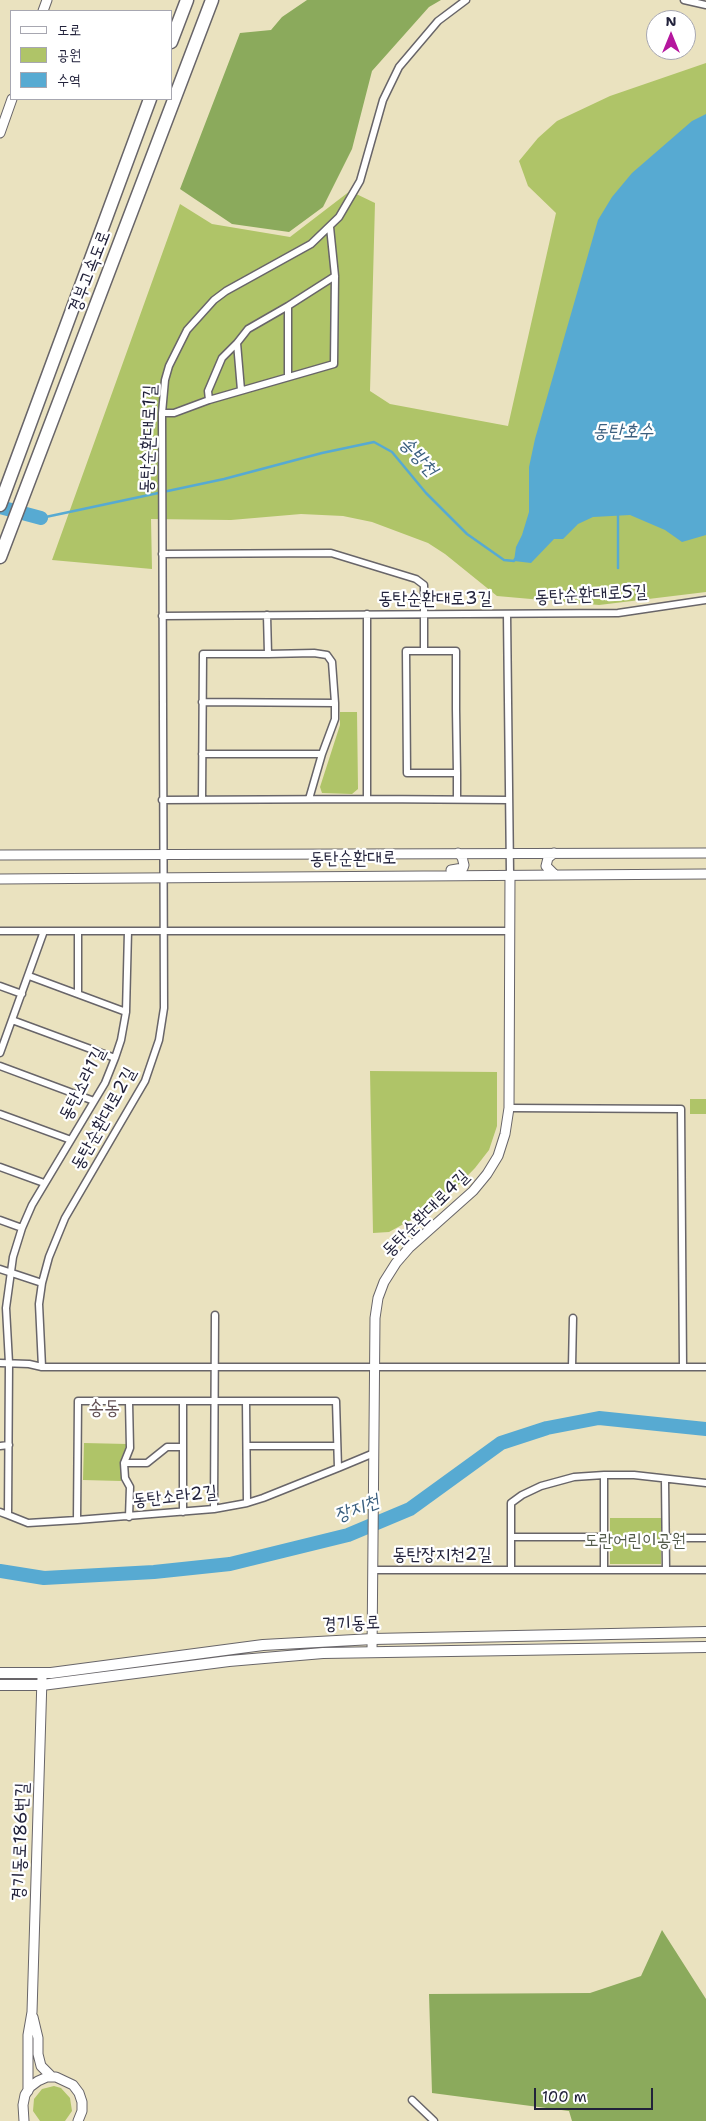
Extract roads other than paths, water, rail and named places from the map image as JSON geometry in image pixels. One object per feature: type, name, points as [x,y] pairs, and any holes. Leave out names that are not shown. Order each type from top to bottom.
[{"type":"highway","points":[[172,39],[187,0]]},
{"type":"highway","name":"경부고속도로","points":[[0,557],[212,0]]},
{"type":"highway","name":"경부고속도로","points":[[0,505],[150,100]]},
{"type":"main road","points":[[0,133],[12,100]]},
{"type":"main road","points":[[389,875],[419,870],[463,868],[464,861],[458,852]]},
{"type":"main road","points":[[554,852],[548,858],[546,866],[554,874]]},
{"type":"main road","name":"동탄순환대로","points":[[0,855],[706,852]]},
{"type":"main road","name":"동탄순환대로4길","points":[[372,1652],[375,1318],[378,1298],[384,1282],[396,1263],[409,1248],[469,1196],[487,1174],[498,1156],[505,1134],[509,1108],[510,874]]},
{"type":"main road","name":"동탄순환대로","points":[[0,879],[706,874]]},
{"type":"main road","name":"경기동로","points":[[0,1673],[42,1673],[263,1645],[373,1639],[706,1632]]},
{"type":"main road","name":"경기동로","points":[[0,1685],[42,1685],[230,1661],[323,1653],[706,1647]]},
{"type":"main road","name":"경기동로186번길","points":[[32,2012],[42,1673]]},
{"type":"main road","points":[[32,2012],[38,2038],[38,2054],[41,2066],[52,2077]]},
{"type":"main road","points":[[26,2119],[23,2105],[28,2091],[28,2035],[32,2012]]},
{"type":"main road","points":[[28,2091],[38,2081],[52,2077],[66,2080],[79,2093],[82,2102],[82,2112],[78,2121]]},
{"type":"street","name":"동탄순환대로1길","points":[[162,877],[162,413],[165,380],[174,354],[187,330],[205,309],[226,291],[311,244],[330,227],[351,199],[360,181],[390,82],[399,67],[438,21],[466,0]]},
{"type":"street","points":[[684,0],[706,5]]},
{"type":"street","points":[[162,413],[174,413],[208,400],[334,364],[335,276],[330,227]]},
{"type":"street","points":[[208,400],[208,391],[222,358],[248,329],[335,276]]},
{"type":"street","points":[[288,306],[288,377]]},
{"type":"street","points":[[237,343],[242,390]]},
{"type":"street","points":[[162,554],[331,553],[416,579],[424,585],[424,651]]},
{"type":"street","name":"동탄순환대로5길","points":[[507,614],[618,613],[706,600]]},
{"type":"street","points":[[367,614],[368,799]]},
{"type":"street","name":"동탄순환대로3길","points":[[162,616],[507,614],[510,874]]},
{"type":"street","points":[[267,615],[268,654]]},
{"type":"street","points":[[457,773],[407,773],[406,651],[456,651],[457,773],[457,800]]},
{"type":"street","points":[[202,800],[203,654],[314,653],[327,655],[332,662],[335,719],[322,754],[310,799]]},
{"type":"street","points":[[202,702],[335,703]]},
{"type":"street","points":[[202,754],[322,754]]},
{"type":"street","points":[[162,800],[509,800]]},
{"type":"street","name":"동탄순환대로2길","points":[[42,1367],[39,1304],[42,1283],[50,1257],[65,1218],[145,1081],[160,1040],[164,1008],[162,877]]},
{"type":"street","points":[[0,931],[510,931]]},
{"type":"street","points":[[0,1053],[44,931]]},
{"type":"street","points":[[78,931],[78,994]]},
{"type":"street","name":"동탄소라1길","points":[[8,1515],[9,1363],[6,1308],[10,1272],[22,1228],[44,1183],[94,1101],[115,1058],[121,1040],[126,1012],[128,931]]},
{"type":"street","points":[[29,976],[126,1012]]},
{"type":"street","points":[[0,986],[22,994]]},
{"type":"street","points":[[12,1020],[115,1058]]},
{"type":"street","points":[[0,1066],[94,1101]]},
{"type":"street","points":[[509,1108],[681,1109],[683,1367]]},
{"type":"street","points":[[0,1114],[70,1140]]},
{"type":"street","points":[[0,1167],[44,1183]]},
{"type":"street","points":[[0,1220],[22,1228]]},
{"type":"street","points":[[0,1269],[42,1283]]},
{"type":"street","points":[[214,1315],[214,1509]]},
{"type":"street","points":[[572,1367],[573,1318]]},
{"type":"street","points":[[0,1363],[29,1364],[42,1367],[706,1367]]},
{"type":"street","points":[[78,1520],[78,1401],[336,1402],[338,1468]]},
{"type":"street","points":[[246,1401],[247,1503]]},
{"type":"street","points":[[128,1402],[130,1448],[124,1463],[125,1478],[130,1487],[129,1517]]},
{"type":"street","points":[[183,1402],[183,1512]]},
{"type":"street","points":[[0,1446],[9,1445]]},
{"type":"street","points":[[246,1446],[337,1446]]},
{"type":"street","points":[[124,1463],[147,1463],[167,1447],[183,1447]]},
{"type":"street","name":"동탄소라2길","points":[[8,1515],[28,1523],[129,1517],[214,1509],[263,1498],[374,1453]]},
{"type":"street","points":[[604,1475],[604,1570]]},
{"type":"street","name":"동탄장지천2길","points":[[511,1570],[511,1503],[522,1495],[541,1486],[574,1477],[604,1475],[634,1475],[665,1480],[706,1483]]},
{"type":"street","points":[[665,1480],[666,1570]]},
{"type":"street","points":[[0,1512],[8,1515]]},
{"type":"street","name":"동탄장지천2길","points":[[511,1537],[604,1536]]},
{"type":"street","points":[[666,1538],[706,1538]]},
{"type":"street","name":"동탄장지천2길","points":[[374,1570],[706,1570]]},
{"type":"street","points":[[412,2100],[434,2121]]},
{"type":"water","name":"동탄호수","points":[[706,114],[706,535],[682,542],[665,530],[630,515],[593,517],[578,524],[563,539],[554,539],[531,563],[514,561],[516,547],[529,512],[529,467],[535,439],[598,220],[612,197],[632,173],[692,121]]},
{"type":"waterway","name":"송방천","points":[[41,518],[224,479],[322,453],[374,442],[392,452],[426,493],[467,534],[504,560],[514,561],[515,559]]},
{"type":"waterway","name":"송방천","points":[[0,507],[41,518]]},
{"type":"waterway","points":[[618,515],[618,568]]},
{"type":"waterway","name":"장지천","points":[[0,1571],[44,1578],[154,1572],[230,1564],[348,1535],[410,1509],[501,1443],[547,1428],[599,1418],[706,1429]]},
{"type":"district","name":"송동","points":[[104,1409]]},
{"type":"park label","name":"도란어린이공원","points":[[635,1541]]}]
